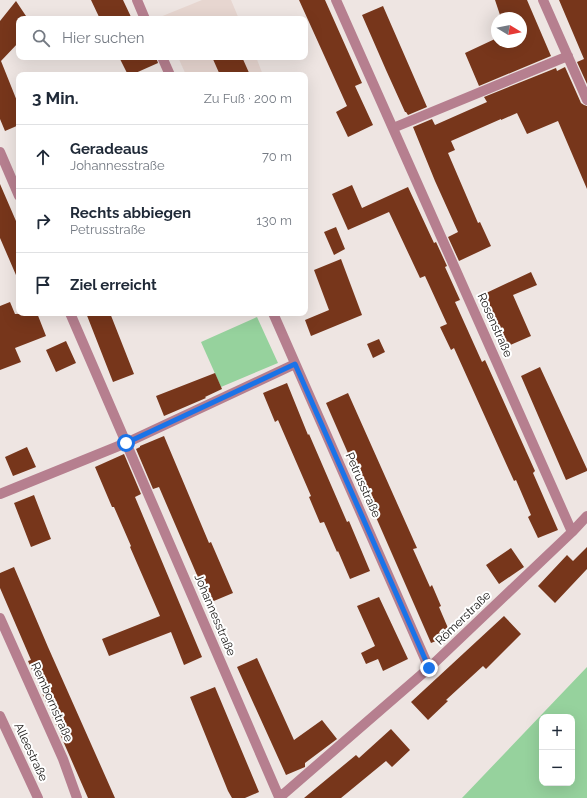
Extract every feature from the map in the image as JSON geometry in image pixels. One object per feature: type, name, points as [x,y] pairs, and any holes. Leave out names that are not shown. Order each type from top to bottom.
[{"type":"street","points":[[137,0],[144,16]]},
{"type":"street","name":"Rosenstraße","points":[[336,0],[572,532]]},
{"type":"street","points":[[543,0],[587,100]]},
{"type":"street","points":[[393,128],[568,56]]},
{"type":"street","points":[[163,60],[169,72]]},
{"type":"street","points":[[0,152],[16,189]]},
{"type":"street","name":"Johannesstraße","points":[[71,316],[279,798]]},
{"type":"street","name":"Petrusstraße","points":[[273,316],[429,668]]},
{"type":"street","points":[[0,494],[126,443],[295,364]]},
{"type":"street","name":"Römerstraße","points":[[279,798],[429,668],[587,516]]},
{"type":"street","name":"Rembornstraße","points":[[0,618],[63,759],[77,798]]},
{"type":"street","name":"Alleestraße","points":[[0,716],[38,798]]},
{"type":"shaded area","points":[[202,0],[231,0],[238,16],[162,16]]},
{"type":"shaded area","points":[[179,60],[257,60],[262,72],[185,72]]},
{"type":"green space","points":[[257,317],[278,363],[221,387],[201,342]]},
{"type":"green space","points":[[587,667],[587,798],[462,798],[539,717],[539,786],[575,786],[575,714],[542,714]]},
{"type":"building","points":[[91,0],[123,0],[131,16],[99,16]]},
{"type":"building","points":[[299,0],[325,0],[362,83],[355,86],[373,125],[348,137],[336,112],[347,106],[308,20],[308,16],[306,16]]},
{"type":"building","points":[[495,0],[527,0],[551,56],[479,86],[465,53],[491,41],[491,48],[527,48],[527,12],[499,12]]},
{"type":"building","points":[[559,0],[587,0],[587,84],[577,62],[584,59]]},
{"type":"building","points":[[16,1],[26,16],[16,16],[16,45],[1,61],[16,98],[16,126],[5,131],[0,119],[0,21]]},
{"type":"building","points":[[383,6],[427,107],[408,115],[405,112],[362,15]]},
{"type":"building","points":[[120,60],[157,60],[158,63],[138,72],[126,72]]},
{"type":"building","points":[[213,60],[243,60],[249,72],[219,72]]},
{"type":"building","points":[[565,67],[581,103],[587,106],[587,189],[558,121],[527,134],[517,113],[451,141],[455,150],[448,153],[478,223],[480,222],[491,246],[459,261],[448,237],[458,232],[413,127],[432,119],[435,125],[487,102],[484,97],[556,68],[557,71]]},
{"type":"building","points":[[0,184],[16,221],[16,275],[0,238]]},
{"type":"building","points":[[352,185],[362,208],[408,187],[434,243],[436,242],[447,266],[445,267],[460,300],[455,302],[482,362],[485,360],[535,471],[533,473],[558,530],[538,538],[528,517],[531,515],[516,480],[514,481],[454,348],[451,350],[440,327],[447,324],[425,276],[420,278],[389,212],[348,230],[332,194]]},
{"type":"building","points":[[336,227],[345,249],[334,255],[324,232]]},
{"type":"building","points":[[341,259],[362,315],[311,336],[305,320],[329,310],[314,270]]},
{"type":"building","points":[[531,272],[537,285],[513,295],[531,336],[508,346],[484,294]]},
{"type":"building","points":[[10,302],[16,316],[38,316],[46,336],[15,348],[21,362],[0,370],[0,306]]},
{"type":"building","points":[[87,316],[111,316],[134,374],[113,382]]},
{"type":"building","points":[[379,339],[385,352],[373,358],[367,344]]},
{"type":"building","points":[[66,341],[76,363],[56,372],[46,350]]},
{"type":"building","points":[[540,367],[587,469],[587,471],[566,480],[521,376]]},
{"type":"building","points":[[215,373],[222,389],[205,397],[206,398],[164,416],[156,396]]},
{"type":"building","points":[[287,383],[308,435],[309,434],[347,522],[349,521],[370,571],[350,579],[324,522],[320,523],[309,497],[311,496],[278,420],[275,422],[263,393]]},
{"type":"building","points":[[348,393],[417,548],[413,549],[430,587],[432,585],[441,606],[439,607],[451,635],[431,643],[326,403]]},
{"type":"building","points":[[164,436],[209,543],[211,542],[233,593],[209,603],[159,487],[153,489],[136,449]]},
{"type":"building","points":[[27,447],[36,467],[13,476],[5,457]]},
{"type":"building","points":[[124,454],[141,494],[135,497],[202,657],[184,665],[171,632],[109,656],[102,639],[160,616],[114,507],[112,507],[95,467]]},
{"type":"building","points":[[34,495],[51,539],[31,547],[14,503]]},
{"type":"building","points":[[587,547],[587,569],[555,603],[538,586],[567,555],[573,561]]},
{"type":"building","points":[[511,548],[524,567],[499,584],[486,565]]},
{"type":"building","points":[[14,567],[115,798],[88,798],[28,661],[31,660],[0,588],[0,573]]},
{"type":"building","points":[[379,597],[408,659],[383,671],[378,659],[366,664],[361,653],[375,646],[357,606]]},
{"type":"building","points":[[504,616],[521,634],[486,669],[483,666],[446,700],[448,701],[428,720],[411,702]]},
{"type":"building","points":[[257,658],[294,740],[322,720],[337,739],[305,763],[305,767],[286,775],[237,667]]},
{"type":"building","points":[[215,687],[259,792],[245,798],[232,798],[228,791],[190,697]]},
{"type":"building","points":[[391,729],[410,750],[392,767],[386,761],[341,798],[304,798],[356,755],[359,758]]},
{"type":"route","points":[[126,443],[295,364],[429,668]]}]
